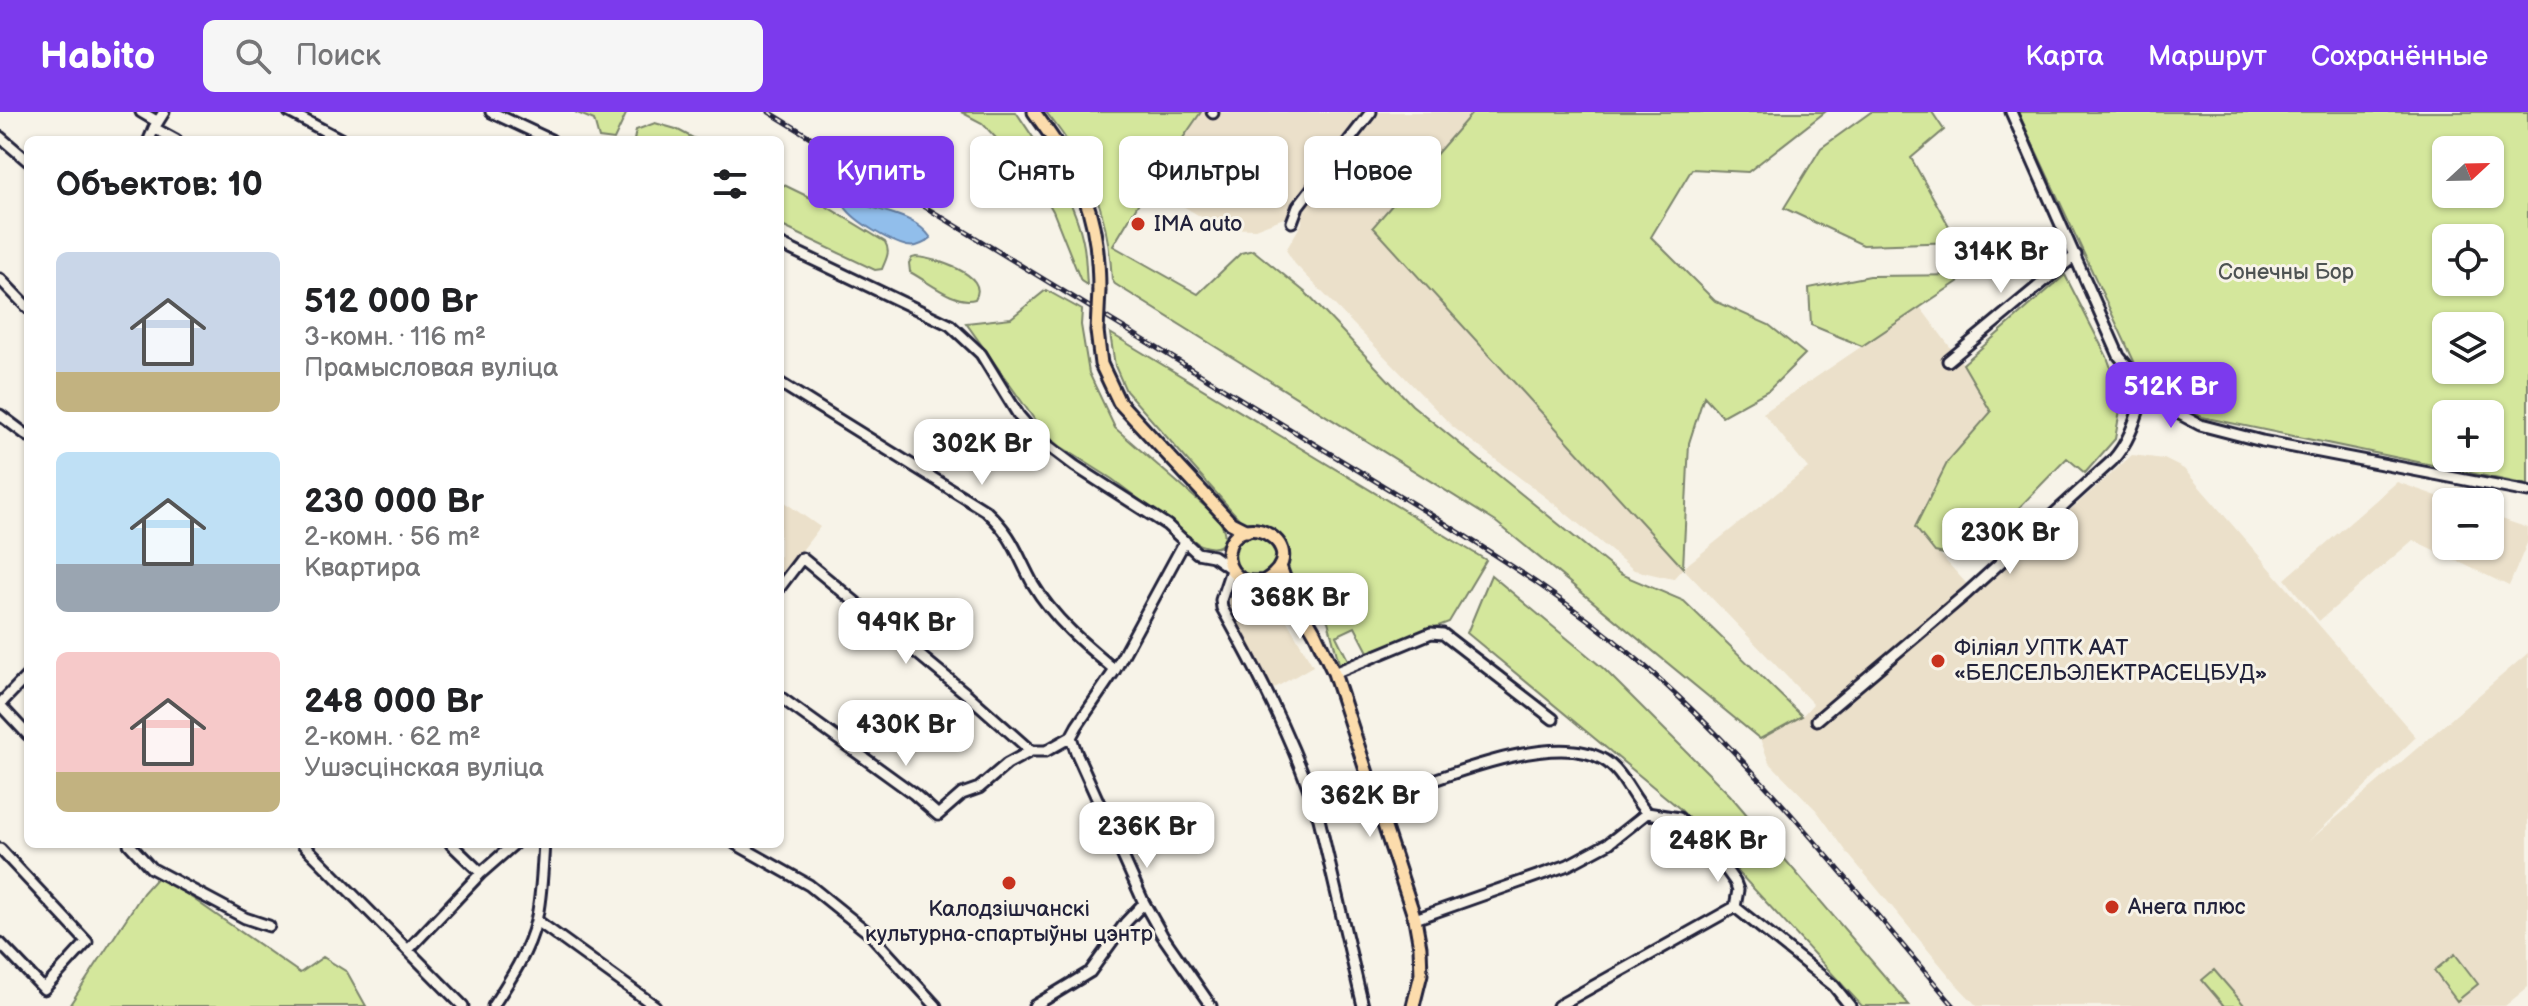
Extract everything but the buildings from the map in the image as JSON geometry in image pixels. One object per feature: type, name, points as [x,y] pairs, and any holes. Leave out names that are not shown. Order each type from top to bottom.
[{"type":"main road","points":[[1034,112],[1066,156],[1081,186],[1097,241],[1097,331],[1101,364],[1119,402],[1231,523],[1247,531],[1262,530],[1275,538],[1282,551],[1280,566],[1274,575],[1265,581],[1246,582],[1231,569],[1228,554],[1234,533],[1231,523]]},
{"type":"main road","points":[[1231,544],[1247,531]]},
{"type":"main road","points":[[1280,566],[1334,673],[1415,919],[1421,974],[1413,1006]]},
{"type":"main road","points":[[1265,581],[1293,595]]},
{"type":"street","points":[[141,112],[171,136]]},
{"type":"street","points":[[151,136],[164,112]]},
{"type":"street","points":[[289,112],[334,136]]},
{"type":"street","points":[[491,112],[542,136]]},
{"type":"street","points":[[1292,222],[1298,206],[1371,112]]},
{"type":"street","points":[[2011,112],[2119,356],[2157,402],[2200,425],[2250,438],[2528,492]]},
{"type":"street","points":[[0,137],[24,158]]},
{"type":"street","points":[[784,246],[950,325],[981,354],[1019,416],[1038,438],[1167,525],[1197,553],[1213,556],[1231,569],[1221,600],[1222,608],[1271,704],[1310,792],[1363,1006]]},
{"type":"street","points":[[1948,361],[2076,255]]},
{"type":"street","points":[[0,279],[24,304]]},
{"type":"street","points":[[784,385],[986,511],[1008,533],[1034,585],[1067,627],[1115,670]]},
{"type":"street","points":[[1817,720],[1967,593],[2112,461],[2131,434],[2145,390]]},
{"type":"street","points":[[0,415],[24,433]]},
{"type":"street","points":[[784,700],[914,794],[938,815],[962,794],[979,788],[1007,764],[1031,751],[1046,751],[1071,737],[1115,670],[1185,541]]},
{"type":"street","points":[[1213,556],[1231,544]]},
{"type":"street","points":[[784,582],[802,558],[1031,751]]},
{"type":"street","points":[[1225,590],[1246,582]]},
{"type":"street","points":[[1334,673],[1431,633],[1443,634],[1553,719]]},
{"type":"street","points":[[24,679],[0,704],[24,731]]},
{"type":"street","points":[[1071,737],[1144,903],[1211,1006]]},
{"type":"street","points":[[1376,801],[1482,764],[1526,753],[1589,752],[1611,765],[1647,813],[1679,818],[1718,858],[1738,890],[1735,907]]},
{"type":"street","points":[[1415,919],[1568,865],[1609,843],[1647,813]]},
{"type":"street","points":[[133,848],[151,868],[245,918],[269,926]]},
{"type":"street","points":[[307,848],[463,1006]]},
{"type":"street","points":[[455,848],[481,873]]},
{"type":"street","points":[[408,950],[481,873],[509,848]]},
{"type":"street","points":[[493,1006],[517,968],[536,920],[544,848]]},
{"type":"street","points":[[743,848],[809,885],[871,935],[936,1006]]},
{"type":"street","points":[[0,849],[87,942],[44,989],[0,943]]},
{"type":"street","points":[[1034,1006],[1090,972],[1126,922],[1144,903]]},
{"type":"street","points":[[1558,1006],[1735,907]]},
{"type":"street","points":[[1735,907],[1834,986],[1850,1006]]},
{"type":"street","points":[[536,920],[655,1006]]},
{"type":"shaded area","points":[[1201,112],[1364,112],[1345,136],[1304,136],[1304,188],[1292,203],[1289,216],[1255,229],[1220,228],[1186,208],[1288,208],[1288,136],[1184,136]]},
{"type":"shaded area","points":[[1375,112],[1473,112],[1441,149],[1441,136],[1356,136]]},
{"type":"shaded area","points":[[1304,203],[1304,208],[1390,208],[1373,227],[1683,568],[1673,579],[1634,570],[1557,506],[1453,427],[1295,264],[1286,250],[1302,223]]},
{"type":"shaded area","points":[[1920,307],[1963,364],[1991,412],[1948,461],[1915,527],[1976,594],[2132,455],[2164,459],[2184,469],[2416,737],[2308,842],[2528,653],[2528,987],[2505,1006],[1977,1006],[1849,855],[1817,811],[1769,762],[1760,739],[1802,716],[1813,704],[1683,568],[1808,468],[1763,413]]},
{"type":"shaded area","points":[[2397,482],[2432,494],[2432,549],[2413,540],[2319,621],[2285,579]]},
{"type":"shaded area","points":[[784,502],[820,527],[784,574]]},
{"type":"shaded area","points":[[2504,520],[2528,528],[2528,541],[2509,586],[2455,560],[2504,560]]},
{"type":"shaded area","points":[[1243,587],[1286,619],[1313,666],[1273,689],[1226,601]]},
{"type":"green space","points":[[575,112],[627,112],[616,136],[598,136],[594,120]]},
{"type":"green space","points":[[961,112],[1016,112],[1032,136],[994,136],[982,123]]},
{"type":"green space","points":[[1046,112],[1201,112],[1184,136],[1119,136],[1119,208],[1136,208],[1113,246],[1198,294],[1241,253],[1253,250],[1306,293],[1412,405],[1620,574],[1684,601],[1802,716],[1760,739],[1496,522],[1115,284],[1100,208],[1103,208],[1103,136],[1064,136]]},
{"type":"green space","points":[[1473,112],[1825,112],[1748,172],[1692,169],[1651,237],[1715,301],[1769,325],[1805,354],[1769,390],[1722,416],[1704,396],[1689,443],[1683,568],[1373,227],[1390,208],[1441,208],[1441,149]]},
{"type":"green space","points":[[1871,112],[1932,112],[1944,130],[1911,158],[1958,242],[1863,245],[1784,208],[1821,148]]},
{"type":"green space","name":"Сонечны Бор","points":[[2018,112],[2528,112],[2528,485],[2466,472],[2504,472],[2504,400],[2432,400],[2432,465],[2202,417],[2162,397],[2138,370]]},
{"type":"green space","points":[[655,123],[689,136],[635,136],[636,130]]},
{"type":"green space","points":[[784,185],[808,197],[808,208],[829,208],[885,242],[888,252],[882,269],[875,270],[784,227]]},
{"type":"green space","points":[[1051,208],[1073,208],[1084,247],[1087,285],[1081,281]]},
{"type":"green space","points":[[916,257],[935,260],[968,275],[978,290],[975,299],[951,296],[910,272],[909,263]]},
{"type":"green space","points":[[1968,275],[1862,346],[1811,325],[1809,288],[1870,276]]},
{"type":"green space","points":[[2065,275],[2107,357],[2122,399],[2115,439],[2085,473],[2067,458],[2010,517],[2020,530],[1994,559],[1975,538],[1953,556],[1935,552],[1915,527],[1948,461],[1991,412],[1963,364]]},
{"type":"green space","points":[[1046,290],[1082,310],[1081,325],[1089,373],[1115,428],[1216,516],[1224,530],[1221,545],[1200,545],[1044,433],[966,323],[1011,318]]},
{"type":"green space","points":[[1110,333],[1486,560],[1449,622],[1368,652],[1355,627],[1336,636],[1349,662],[1339,663],[1328,621],[1304,602],[1286,572],[1284,545],[1280,537],[1266,526],[1248,525],[1241,521],[1126,391],[1115,366]]},
{"type":"green space","points":[[1255,535],[1270,541],[1276,556],[1270,571],[1255,577],[1240,571],[1234,556],[1240,541]]},
{"type":"green space","points":[[1491,575],[1604,669],[1730,795],[1910,1006],[1862,1006],[1679,808],[1467,633]]},
{"type":"green space","points":[[159,875],[300,973],[323,957],[347,972],[366,1006],[69,1006],[143,893]]},
{"type":"green space","points":[[2455,954],[2478,984],[2457,1001],[2434,971]]},
{"type":"green space","points":[[2214,970],[2245,1006],[2224,1006],[2202,980]]},
{"type":"water","points":[[846,208],[875,208],[906,218],[931,238],[923,244],[907,246],[891,240]]},
{"type":"railway","points":[[769,112],[1433,516],[1585,618],[1633,656],[1719,736],[1800,824],[1954,1006]]},
{"type":"place","name":"IMA auto","points":[[1138,224]]},
{"type":"place","name":"Філіял УПТК ААТ «БЕЛСЕЛЬЭЛЕКТРАСЕЦБУД»","points":[[1938,661]]},
{"type":"place","name":"Калодзішчанскі культурна-спартыўны цэнтр","points":[[1009,883]]},
{"type":"place","name":"Анега плюс","points":[[2112,907]]}]
